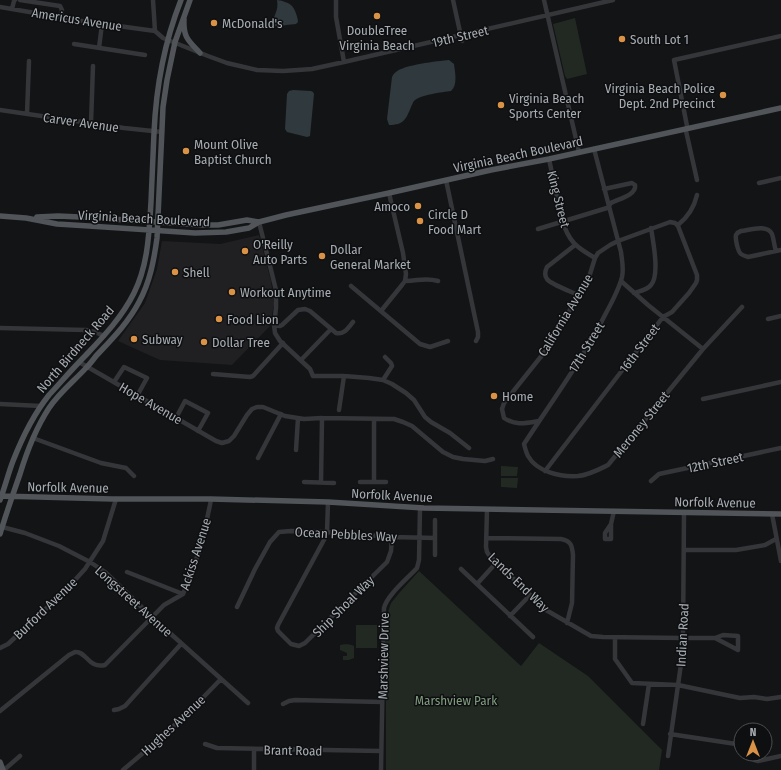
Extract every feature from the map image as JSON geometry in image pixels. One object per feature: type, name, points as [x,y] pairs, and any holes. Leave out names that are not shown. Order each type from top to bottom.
[{"type":"main road","name":"North Birdneck Road","points":[[0,498],[13,460],[29,425],[41,406],[49,395],[112,328],[134,294],[143,272],[148,246],[150,222],[157,88],[167,39],[181,0]]},
{"type":"main road","name":"North Birdneck Road","points":[[0,534],[29,448],[45,414],[56,398],[112,340],[134,311],[144,291],[152,269],[158,231],[163,107],[175,42],[190,0]]},
{"type":"main road","points":[[184,14],[184,28],[186,36],[200,53]]},
{"type":"main road","name":"Virginia Beach Boulevard","points":[[0,216],[26,218],[57,224],[158,231],[218,233],[249,228],[259,222],[324,206],[549,159],[781,108]]},
{"type":"main road","name":"Virginia Beach Boulevard","points":[[26,218],[58,216],[209,225],[247,220],[259,222]]},
{"type":"main road","name":"Norfolk Avenue","points":[[0,498],[210,499],[328,502],[420,508],[781,514]]},
{"type":"main road","points":[[0,762],[3,770]]},
{"type":"street","points":[[12,9],[15,0]]},
{"type":"street","points":[[20,0],[60,6],[62,8],[61,18]]},
{"type":"street","points":[[154,0],[155,31]]},
{"type":"street","points":[[336,0],[336,17],[344,62]]},
{"type":"street","points":[[453,0],[462,42]]},
{"type":"street","points":[[544,0],[579,152]]},
{"type":"street","name":"19th Street","points":[[155,31],[163,38],[217,60],[241,67],[269,71],[298,70],[312,69],[344,62],[613,0]]},
{"type":"street","name":"Americus Avenue","points":[[0,7],[61,18],[155,31]]},
{"type":"street","points":[[99,48],[102,24]]},
{"type":"street","points":[[697,180],[686,129],[687,126],[674,60],[781,36]]},
{"type":"street","points":[[74,44],[145,54]]},
{"type":"street","points":[[27,114],[29,61]]},
{"type":"street","points":[[91,123],[93,66]]},
{"type":"street","name":"Carver Avenue","points":[[0,110],[162,132]]},
{"type":"street","name":"17th Street","points":[[524,444],[597,331],[614,298],[623,275],[623,263],[618,241],[594,149]]},
{"type":"street","name":"King Street","points":[[549,159],[562,222],[568,235],[575,245],[595,258]]},
{"type":"street","points":[[759,183],[781,178]]},
{"type":"street","points":[[446,180],[478,332],[476,341]]},
{"type":"street","points":[[538,229],[607,208],[610,204],[625,197],[636,189],[636,185],[632,183],[604,189]]},
{"type":"street","points":[[381,311],[405,281],[406,274],[403,253],[389,193]]},
{"type":"street","points":[[595,258],[603,249],[618,241],[670,222],[678,225],[690,213],[698,195]]},
{"type":"street","points":[[259,222],[276,290],[275,333],[283,344],[310,369],[313,376],[369,378],[383,380],[392,384],[414,400],[431,422],[450,433],[469,448]]},
{"type":"street","name":"16th Street","points":[[545,471],[663,317],[672,312],[696,284],[697,275],[678,225]]},
{"type":"street","points":[[634,292],[647,288],[651,285],[654,278],[655,253],[651,228]]},
{"type":"street","points":[[776,251],[772,235],[769,230],[765,228],[741,231],[737,233],[736,238],[738,251],[742,255],[748,256],[776,251],[781,250]]},
{"type":"street","points":[[575,245],[547,267],[545,275],[548,281],[578,295]]},
{"type":"street","name":"California Avenue","points":[[539,421],[523,424],[509,421],[504,418],[502,409],[504,403],[547,349],[556,335],[590,274],[595,258]]},
{"type":"street","points":[[405,281],[428,279],[438,281]]},
{"type":"street","points":[[621,281],[703,349]]},
{"type":"street","points":[[351,286],[423,346],[430,347],[448,341]]},
{"type":"street","points":[[127,306],[134,311]]},
{"type":"street","name":"Meroney Street","points":[[524,444],[531,461],[538,467],[545,471],[561,475],[578,476],[594,472],[608,465],[703,349],[742,307]]},
{"type":"street","points":[[274,325],[282,325],[298,310],[304,308],[310,311],[336,333],[341,333],[346,330],[353,322]]},
{"type":"street","points":[[768,319],[781,316]]},
{"type":"street","points":[[0,328],[86,330],[104,336]]},
{"type":"street","points":[[301,360],[331,329]]},
{"type":"street","points":[[213,374],[250,377],[283,344]]},
{"type":"street","points":[[383,380],[392,366],[392,364],[385,357]]},
{"type":"street","name":"Hope Avenue","points":[[80,362],[198,431],[222,443],[229,441],[234,436],[252,409],[263,407],[281,414]]},
{"type":"street","points":[[114,382],[124,367],[147,378],[138,396]]},
{"type":"street","points":[[339,410],[344,376]]},
{"type":"street","points":[[703,399],[781,382]]},
{"type":"street","points":[[176,418],[185,401],[208,413],[198,431]]},
{"type":"street","points":[[0,404],[41,406]]},
{"type":"street","points":[[258,458],[281,414],[304,419],[394,420],[412,426],[443,452],[453,457],[485,461],[493,459]]},
{"type":"street","points":[[296,450],[298,418]]},
{"type":"street","points":[[321,482],[322,418]]},
{"type":"street","points":[[374,419],[374,482]]},
{"type":"street","points":[[33,438],[101,463],[126,468],[134,476]]},
{"type":"street","name":"12th Street","points":[[651,481],[659,474],[781,448]]},
{"type":"street","points":[[304,482],[334,483]]},
{"type":"street","points":[[360,482],[386,482]]},
{"type":"street","name":"Burford Avenue","points":[[0,648],[8,644],[64,592],[90,562],[103,541],[116,499]]},
{"type":"street","name":"Ackiss Avenue","points":[[0,711],[69,655],[76,652],[81,653],[93,664],[99,666],[105,665],[164,604],[184,594],[202,542],[210,510],[210,499]]},
{"type":"street","points":[[327,532],[328,502]]},
{"type":"street","name":"Marshview Drive","points":[[381,770],[384,608],[390,597],[417,568],[419,560],[420,508]]},
{"type":"street","name":"Lands End Way","points":[[487,509],[487,552],[496,563],[546,610],[567,623],[591,636],[615,638],[715,638],[723,635],[738,636],[738,650],[715,638]]},
{"type":"street","points":[[611,524],[614,511]]},
{"type":"street","name":"Indian Road","points":[[668,756],[681,664],[683,638],[684,512]]},
{"type":"street","points":[[772,514],[781,561]]},
{"type":"street","points":[[435,520],[435,555]]},
{"type":"street","name":"Longstreet Avenue","points":[[2,526],[42,539],[90,562],[105,572],[152,618],[248,703]]},
{"type":"street","name":"Ocean Pebbles Way","points":[[237,607],[270,542],[279,532],[327,532],[392,537],[435,538]]},
{"type":"street","name":"Ship Shoal Way","points":[[327,532],[319,550],[277,628],[278,631],[291,644],[299,646],[306,643],[387,562],[391,551],[392,537]]},
{"type":"street","points":[[487,538],[561,539],[570,543],[573,555],[572,603],[567,623]]},
{"type":"street","points":[[684,550],[736,550],[765,545],[776,539]]},
{"type":"street","points":[[477,584],[496,563]]},
{"type":"street","points":[[461,569],[533,637]]},
{"type":"street","points":[[127,572],[184,594]]},
{"type":"street","points":[[510,616],[530,595]]},
{"type":"street","points":[[615,638],[615,659],[632,683],[678,685],[740,698],[754,697],[767,699],[781,697]]},
{"type":"street","points":[[114,710],[125,706],[181,644]]},
{"type":"street","name":"Hughes Avenue","points":[[123,770],[189,712],[221,679]]},
{"type":"street","points":[[643,724],[649,684]]},
{"type":"street","points":[[282,704],[295,700],[382,702]]},
{"type":"street","points":[[670,734],[733,744]]},
{"type":"street","name":"Brant Road","points":[[205,744],[217,748],[381,751]]},
{"type":"street","points":[[254,749],[254,770]]},
{"type":"street","points":[[3,770],[20,756]]},
{"type":"shaded area","points":[[277,0],[283,1],[293,7],[298,20],[296,24],[278,27],[273,25]]},
{"type":"shaded area","points":[[449,60],[454,64],[455,74],[455,85],[451,91],[431,94],[417,99],[413,102],[408,115],[404,120],[398,124],[389,125],[387,119],[392,77],[394,73],[413,65]]},
{"type":"shaded area","points":[[289,91],[311,91],[314,94],[310,136],[307,137],[287,132],[285,129],[287,94]]},
{"type":"shaded area","points":[[259,235],[271,281],[274,304],[270,326],[232,365],[160,360],[118,341],[145,303],[157,269],[162,241],[220,244]]},
{"type":"green space","points":[[575,18],[587,74],[567,79],[553,24]]},
{"type":"green space","points":[[501,466],[518,467],[517,476],[501,476]]},
{"type":"green space","points":[[501,478],[518,478],[517,488],[501,487]]},
{"type":"green space","name":"Marshview Park","points":[[419,571],[521,666],[539,643],[588,676],[662,750],[659,770],[386,770],[386,618],[391,603]]},
{"type":"green space","points":[[356,625],[377,625],[377,648],[356,648]]},
{"type":"green space","points":[[347,644],[354,646],[354,658],[343,660],[343,656],[347,656],[347,653],[340,650],[340,645]]},
{"type":"place","name":"DoubleTree Virginia Beach","points":[[377,16]]},
{"type":"place","name":"McDonald's","points":[[214,23]]},
{"type":"place","name":"South Lot 1","points":[[622,39]]},
{"type":"place","name":"Virginia Beach Police Dept. 2nd Precinct","points":[[723,95]]},
{"type":"place","name":"Virginia Beach Sports Center","points":[[501,105]]},
{"type":"place","name":"Mount Olive Baptist Church","points":[[186,151]]},
{"type":"place","name":"Amoco","points":[[418,206]]},
{"type":"place","name":"Circle D Food Mart","points":[[420,221]]},
{"type":"place","name":"O'Reilly Auto Parts","points":[[245,251]]},
{"type":"place","name":"Dollar General Market","points":[[322,256]]},
{"type":"place","name":"Shell","points":[[175,272]]},
{"type":"place","name":"Workout Anytime","points":[[232,292]]},
{"type":"place","name":"Food Lion","points":[[219,319]]},
{"type":"place","name":"Subway","points":[[134,339]]},
{"type":"place","name":"Dollar Tree","points":[[204,342]]},
{"type":"place","name":"Home","points":[[494,396]]}]
